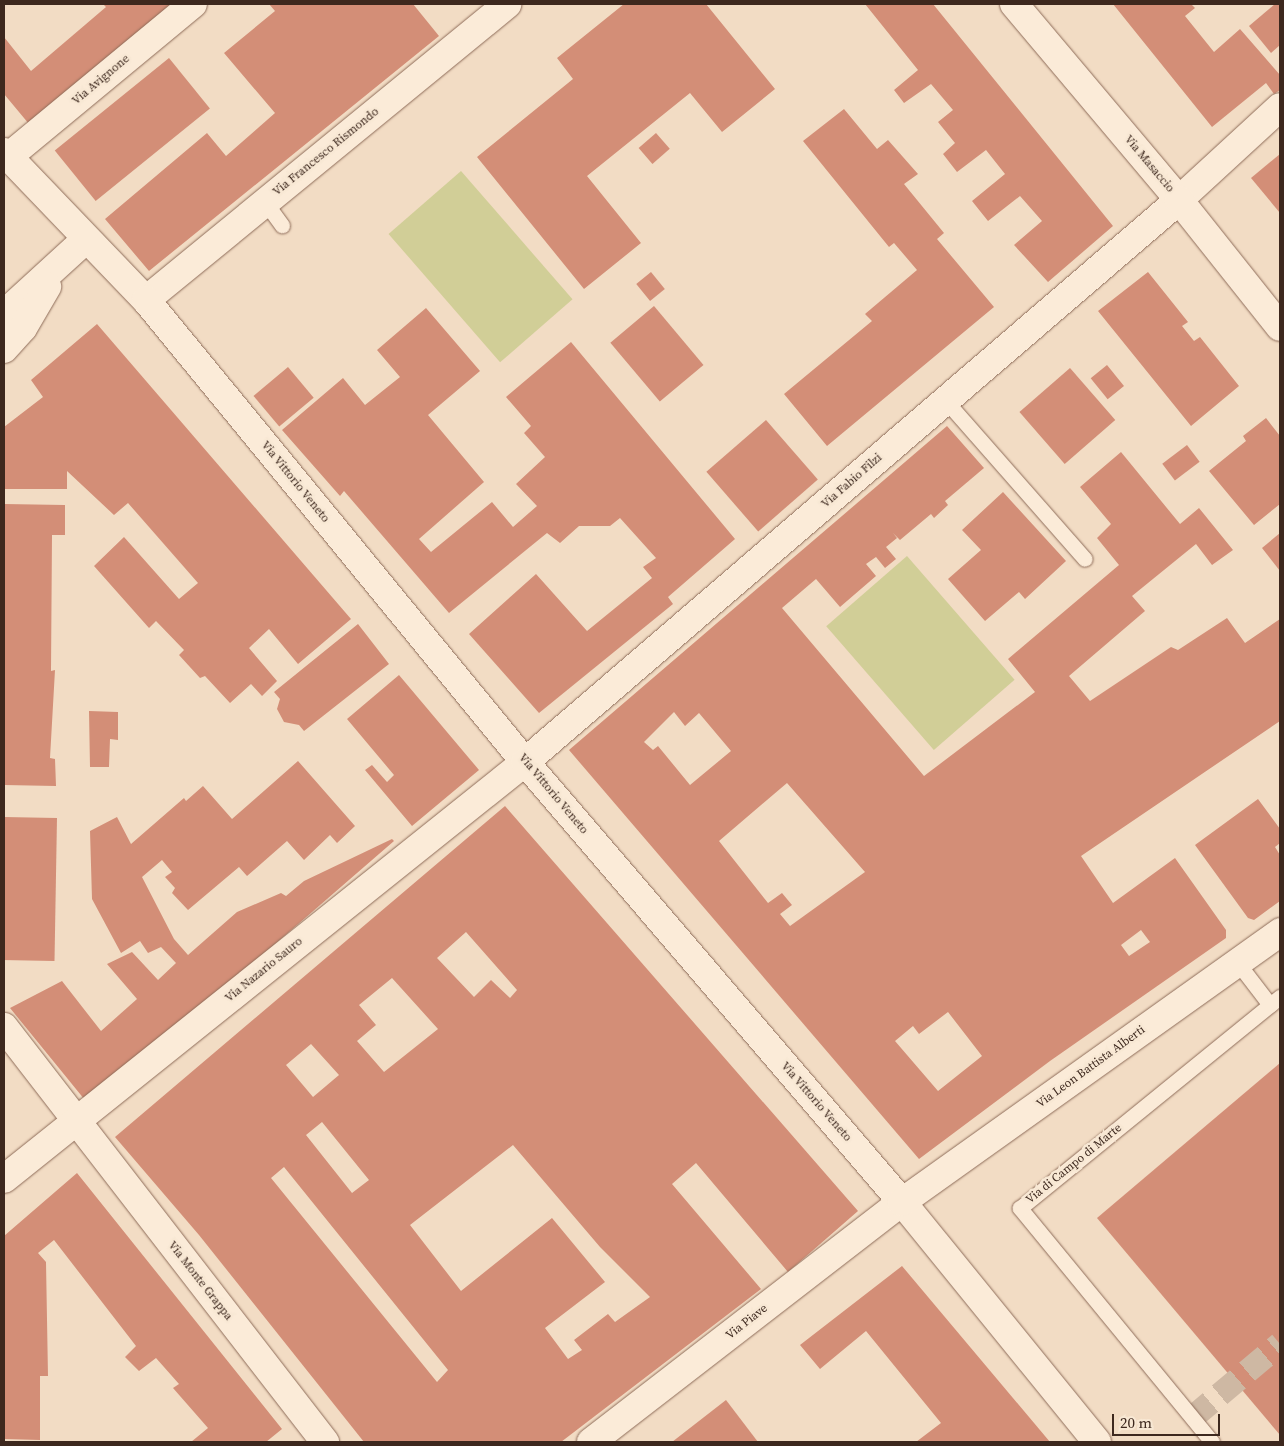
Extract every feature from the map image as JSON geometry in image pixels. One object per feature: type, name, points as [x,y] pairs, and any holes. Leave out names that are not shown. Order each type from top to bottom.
[{"type":"street","name":"Via Avignone","points":[[6,154],[193,4]]},
{"type":"street","name":"Via Francesco Rismondo","points":[[146,300],[507,4]]},
{"type":"street","name":"Via Masaccio","points":[[1014,4],[1180,200],[1280,327]]},
{"type":"street","name":"Via Fabio Filzi","points":[[525,762],[1180,200],[1280,107]]},
{"type":"street","name":"Via Vittorio Veneto","points":[[6,154],[85,240],[146,300],[525,762],[902,1202],[1097,1442]]},
{"type":"street","points":[[4,314],[85,240]]},
{"type":"street","points":[[4,350],[23,328],[64,259]]},
{"type":"street","name":"Via Nazario Sauro","points":[[4,1179],[74,1120],[525,762]]},
{"type":"street","name":"Via Leon Battista Alberti","points":[[902,1202],[1280,932]]},
{"type":"street","name":"Via Monte Grappa","points":[[4,1027],[74,1120],[325,1442]]},
{"type":"street","name":"Via Piave","points":[[592,1442],[902,1202]]},
{"type":"lane","points":[[265,202],[282,225]]},
{"type":"lane","points":[[946,401],[1085,559]]},
{"type":"lane","name":"Via di Campo di Marte","points":[[1212,1442],[1020,1208],[1275,1001],[1237,962]]},
{"type":"shaded area","points":[[461,171],[573,299],[500,362],[389,234]]},
{"type":"shaded area","points":[[907,556],[1015,680],[934,750],[826,626]]},
{"type":"building","points":[[103,4],[180,4],[34,130],[4,94],[4,37],[31,71],[106,7]]},
{"type":"building","points":[[269,4],[413,4],[439,36],[149,271],[105,219],[207,133],[226,156],[275,113],[224,53],[275,11]]},
{"type":"building","points":[[624,4],[706,4],[775,89],[722,132],[690,93],[587,176],[641,243],[584,289],[477,157],[573,79],[557,58]]},
{"type":"building","points":[[865,4],[933,4],[1113,226],[1048,282],[1014,245],[1042,221],[1020,196],[988,221],[972,201],[1005,174],[986,150],[957,172],[943,154],[955,143],[938,122],[953,110],[931,84],[904,103],[894,90],[918,70]]},
{"type":"building","points":[[1113,4],[1191,4],[1195,8],[1185,16],[1214,52],[1240,29],[1280,75],[1280,90],[1274,94],[1266,83],[1212,127]]},
{"type":"building","points":[[1275,4],[1280,4],[1280,45],[1271,53],[1249,26]]},
{"type":"building","points":[[169,58],[210,109],[96,201],[55,151]]},
{"type":"building","points":[[844,109],[877,149],[888,140],[918,174],[904,184],[944,233],[937,239],[994,307],[827,446],[784,394],[872,321],[865,314],[917,270],[894,243],[889,247],[803,141]]},
{"type":"building","points":[[656,133],[670,149],[652,164],[639,148]]},
{"type":"building","points":[[1280,154],[1280,213],[1251,178]]},
{"type":"building","points":[[651,272],[665,289],[650,301],[636,284]]},
{"type":"building","points":[[1148,272],[1188,322],[1182,326],[1194,341],[1200,337],[1239,386],[1191,426],[1098,311]]},
{"type":"building","points":[[654,306],[703,365],[660,402],[610,343]]},
{"type":"building","points":[[426,308],[480,371],[428,415],[484,482],[419,539],[431,552],[492,502],[513,527],[537,506],[516,484],[545,457],[524,433],[531,426],[506,397],[571,342],[735,539],[668,597],[673,604],[539,713],[469,634],[536,574],[587,631],[652,578],[643,567],[656,558],[620,518],[610,526],[579,526],[560,543],[547,533],[449,613],[344,491],[340,496],[282,430],[343,378],[365,405],[400,377],[377,350]]},
{"type":"building","points":[[97,324],[351,619],[298,664],[269,629],[249,648],[277,681],[262,696],[251,684],[230,703],[205,676],[200,678],[179,655],[184,650],[156,621],[149,628],[94,566],[124,537],[179,599],[198,583],[128,503],[114,515],[67,471],[67,489],[4,489],[4,427],[43,397],[31,380]]},
{"type":"building","points":[[1107,365],[1124,386],[1108,399],[1091,378]]},
{"type":"building","points":[[288,367],[314,398],[279,427],[254,396]]},
{"type":"building","points":[[1070,368],[1115,420],[1065,464],[1019,412]]},
{"type":"building","points":[[1266,418],[1280,436],[1280,504],[1254,525],[1209,471],[1246,441],[1243,436]]},
{"type":"building","points":[[766,420],[818,480],[758,531],[706,472]]},
{"type":"building","points":[[947,426],[984,468],[945,501],[948,505],[934,518],[931,514],[900,540],[893,533],[897,538],[886,547],[896,559],[885,568],[876,557],[866,564],[876,576],[840,607],[816,579],[782,608],[924,776],[1035,692],[1008,659],[1119,565],[1097,538],[1111,524],[1080,487],[1121,452],[1180,524],[1199,508],[1233,550],[1212,565],[1196,544],[1132,596],[1145,611],[1069,676],[1090,701],[1171,647],[1178,650],[1227,618],[1245,643],[1280,619],[1280,721],[1081,856],[1113,903],[1175,858],[1226,930],[1226,938],[1050,1061],[919,1159],[569,750]],"holes":[[[674,712],[685,726],[699,713],[731,751],[690,785],[658,746],[653,750],[644,742]],[[787,783],[865,872],[790,926],[780,914],[792,905],[782,893],[768,903],[719,841]],[[1141,930],[1150,942],[1129,956],[1121,945]],[[948,1012],[982,1056],[938,1091],[895,1041],[913,1026],[919,1034]]]},
{"type":"building","points":[[1187,445],[1200,462],[1175,480],[1162,464]]},
{"type":"building","points":[[1003,492],[1066,561],[1025,599],[1019,592],[985,621],[948,579],[981,550],[962,530]]},
{"type":"building","points":[[4,504],[65,505],[65,535],[52,535],[51,671],[55,670],[50,758],[55,759],[56,786],[4,785]]},
{"type":"building","points":[[1280,533],[1280,571],[1262,548]]},
{"type":"building","points":[[358,624],[389,664],[304,731],[299,725],[284,722],[277,709],[280,699],[274,692]]},
{"type":"building","points":[[399,675],[479,770],[412,826],[365,770],[372,765],[387,782],[394,775],[347,719]]},
{"type":"building","points":[[89,711],[118,712],[118,740],[110,739],[109,767],[90,767]]},
{"type":"building","points":[[298,761],[355,826],[337,843],[330,835],[304,860],[287,841],[247,876],[239,867],[188,910],[172,893],[175,888],[165,877],[172,872],[162,860],[142,877],[174,939],[188,955],[237,912],[281,893],[286,896],[304,881],[392,839],[394,841],[89,1105],[10,1008],[62,981],[101,1031],[137,999],[107,964],[132,952],[158,980],[176,963],[161,947],[148,953],[140,941],[121,953],[92,899],[90,831],[117,817],[131,844],[184,798],[186,801],[203,786],[232,819]]},
{"type":"building","points":[[1258,799],[1280,829],[1280,843],[1275,847],[1280,855],[1280,901],[1254,920],[1248,918],[1195,845]]},
{"type":"building","points":[[505,806],[858,1211],[788,1272],[696,1163],[672,1184],[761,1289],[561,1442],[364,1442],[199,1235],[115,1137]],"holes":[[[466,932],[517,990],[510,998],[491,980],[474,997],[437,958]],[[392,978],[438,1029],[384,1072],[357,1041],[376,1025],[359,1005]],[[311,1044],[339,1075],[313,1097],[286,1065]],[[322,1122],[369,1180],[352,1193],[306,1135]],[[513,1145],[600,1247],[650,1297],[615,1322],[608,1314],[574,1340],[582,1350],[568,1359],[545,1328],[605,1282],[552,1218],[461,1291],[410,1225]],[[284,1167],[448,1370],[437,1382],[271,1178]]]},
{"type":"building","points":[[4,817],[57,818],[54,961],[4,960]]},
{"type":"building","points":[[1280,1063],[1280,1435],[1097,1218]]},
{"type":"building","points":[[77,1173],[282,1429],[266,1442],[191,1442],[208,1428],[173,1388],[179,1384],[156,1358],[139,1371],[125,1357],[136,1346],[54,1240],[38,1253],[46,1262],[48,1376],[40,1376],[40,1440],[4,1439],[4,1236]]},
{"type":"building","points":[[902,1266],[1050,1442],[916,1442],[941,1423],[866,1331],[820,1369],[800,1345]]},
{"type":"building","points":[[726,1400],[758,1442],[672,1442]]},
{"type":"tunnel","points":[[1192,1418],[1280,1344]]}]
